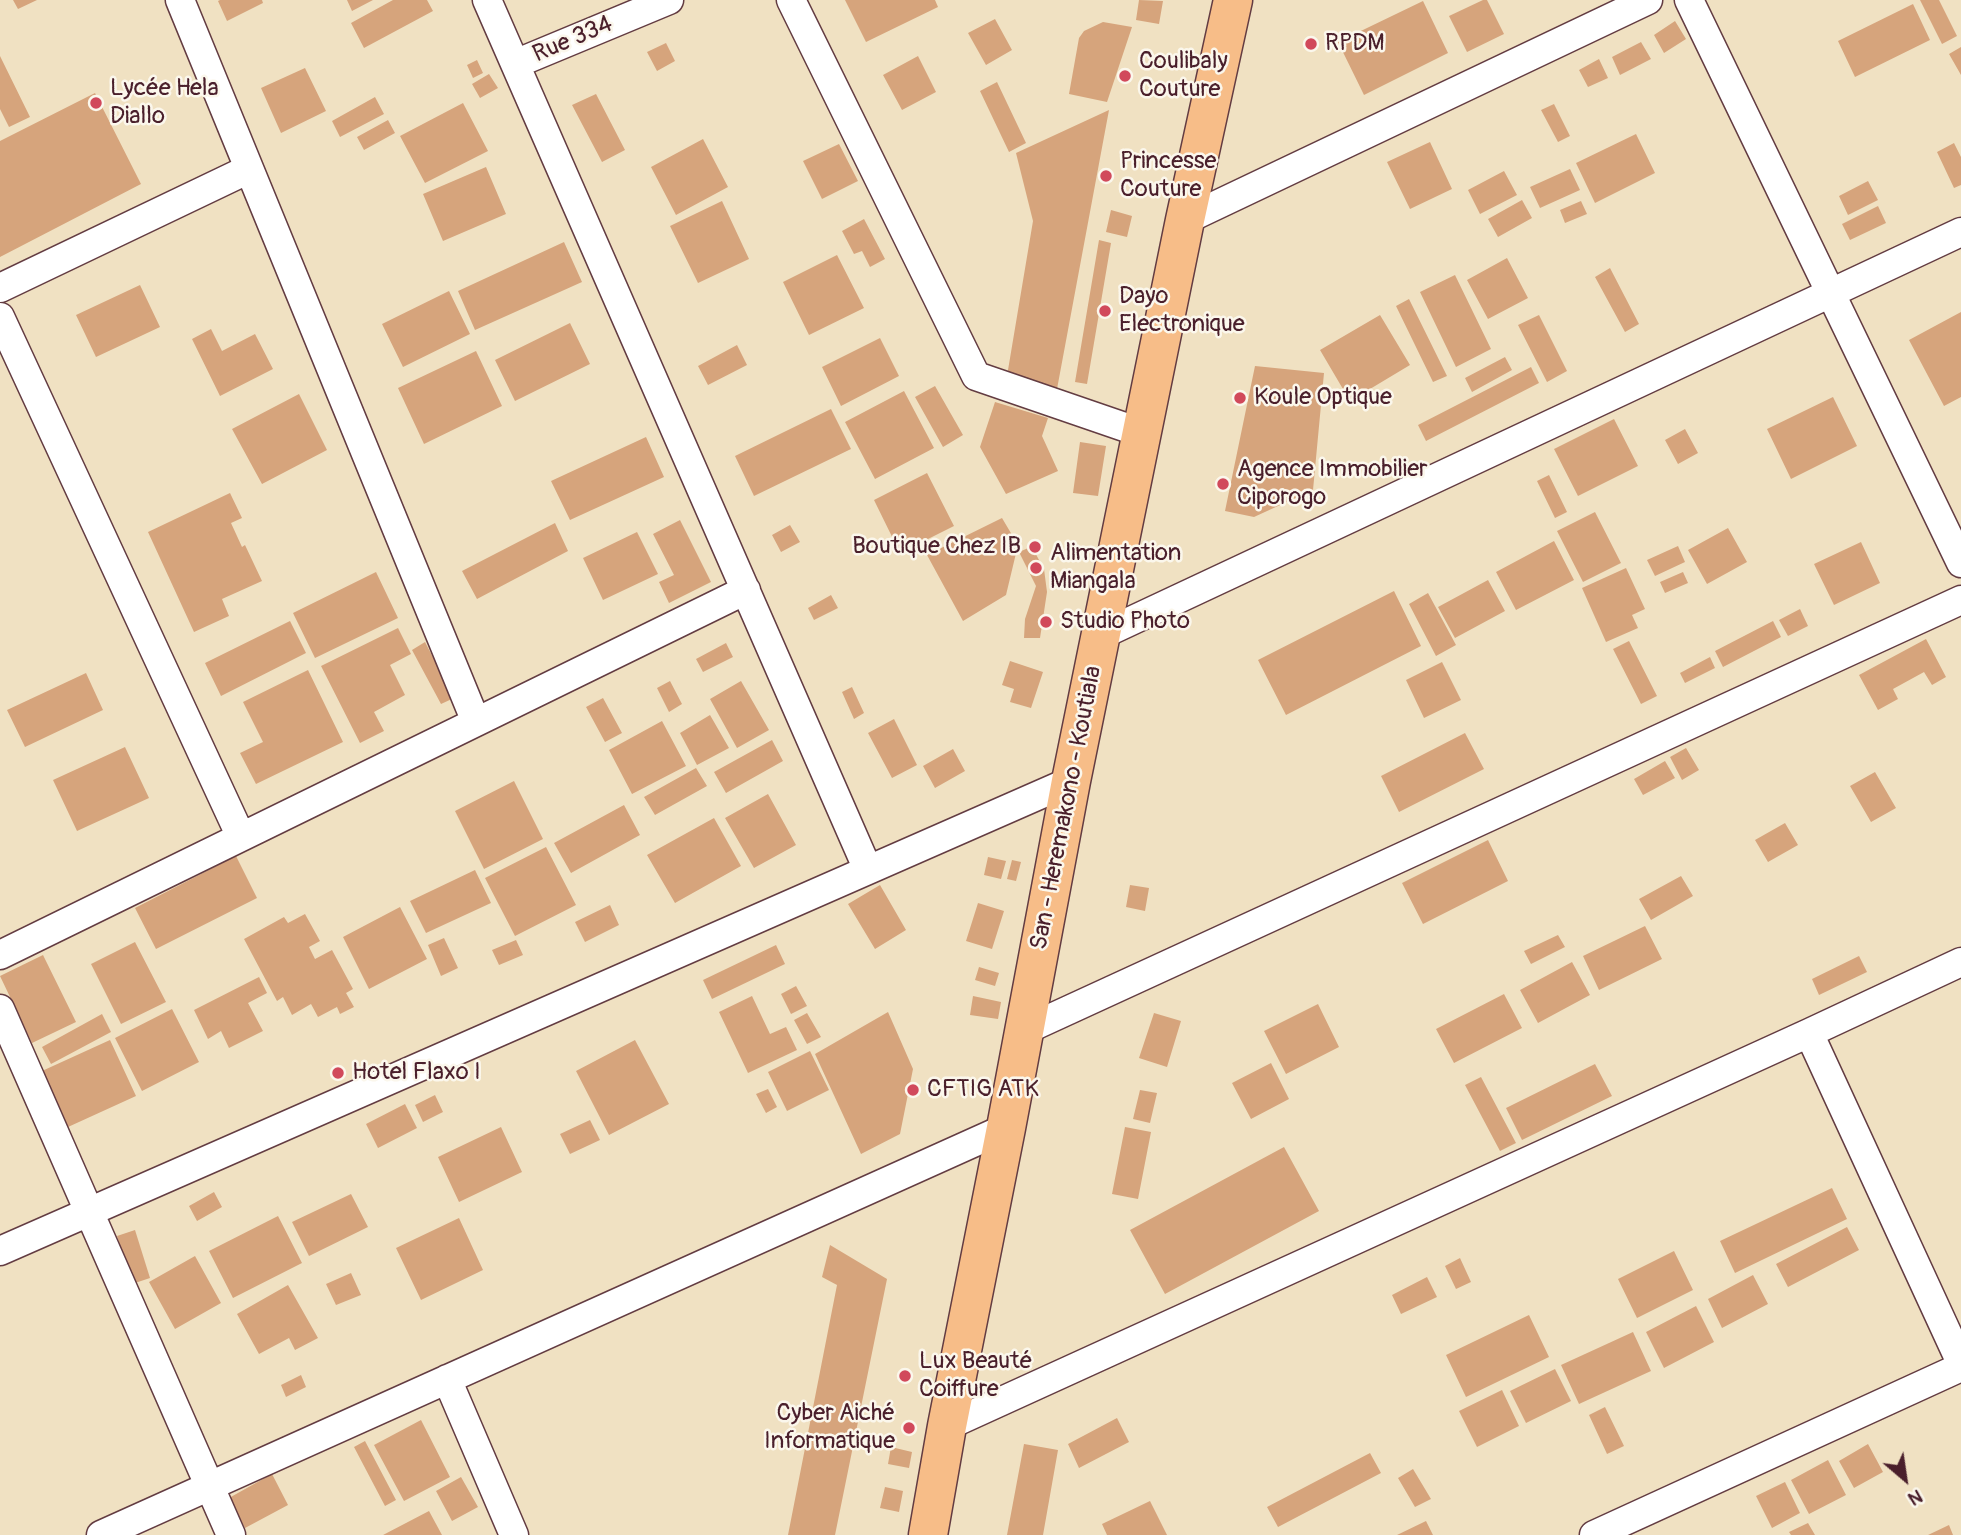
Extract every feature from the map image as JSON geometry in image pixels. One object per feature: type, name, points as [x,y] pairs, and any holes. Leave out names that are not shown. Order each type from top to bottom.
[{"type":"main road","name":"San - Heremakono - Koutiala","points":[[928,1535],[1071,781],[1185,220],[1233,0]]},
{"type":"street","points":[[180,0],[476,722]]},
{"type":"street","points":[[487,0],[868,870]]},
{"type":"street","name":"Rue 334","points":[[515,64],[668,0]]},
{"type":"street","points":[[790,0],[976,376],[1142,433]]},
{"type":"street","points":[[1185,220],[1648,0]]},
{"type":"street","points":[[1689,0],[1961,562]]},
{"type":"street","points":[[0,288],[249,169]]},
{"type":"street","points":[[1101,635],[1961,232]]},
{"type":"street","points":[[0,317],[241,837]]},
{"type":"street","points":[[0,955],[746,590]]},
{"type":"street","points":[[1023,1031],[1961,600]]},
{"type":"street","points":[[0,1251],[1071,781]]},
{"type":"street","points":[[947,1426],[1961,961]]},
{"type":"street","points":[[0,1009],[231,1535]]},
{"type":"street","points":[[1594,1535],[1961,1365],[1809,1033]]},
{"type":"street","points":[[102,1535],[1006,1128]]},
{"type":"street","points":[[447,1380],[514,1535]]},
{"type":"building","points":[[13,0],[37,0],[18,9]]},
{"type":"building","points":[[262,0],[263,3],[227,21],[218,1]]},
{"type":"building","points":[[347,0],[373,0],[352,11]]},
{"type":"building","points":[[393,0],[427,0],[433,11],[364,48],[351,23]]},
{"type":"building","points":[[845,0],[935,0],[938,7],[866,42]]},
{"type":"building","points":[[1139,0],[1163,1],[1159,24],[1136,20]]},
{"type":"building","points":[[1487,0],[1504,34],[1467,52],[1449,16]]},
{"type":"building","points":[[1920,0],[1939,0],[1957,36],[1942,44]]},
{"type":"building","points":[[1423,1],[1448,53],[1364,95],[1338,42]]},
{"type":"building","points":[[1913,4],[1930,40],[1855,77],[1838,41]]},
{"type":"building","points":[[995,19],[1012,50],[986,65],[968,33]]},
{"type":"building","points":[[1675,21],[1686,39],[1664,53],[1654,35]]},
{"type":"building","points":[[1103,22],[1132,27],[1107,102],[1069,94],[1079,38],[1084,31]]},
{"type":"building","points":[[1641,42],[1651,59],[1620,75],[1612,57]]},
{"type":"building","points":[[666,43],[675,61],[657,71],[647,52]]},
{"type":"building","points":[[1961,47],[1961,75],[1949,54]]},
{"type":"building","points":[[0,56],[30,117],[9,127],[0,109]]},
{"type":"building","points":[[918,56],[936,92],[902,110],[883,75]]},
{"type":"building","points":[[1599,59],[1608,78],[1588,87],[1579,70]]},
{"type":"building","points":[[477,60],[483,73],[473,78],[467,65]]},
{"type":"building","points":[[305,68],[326,111],[281,133],[261,88]]},
{"type":"building","points":[[489,74],[498,88],[480,98],[472,84]]},
{"type":"building","points":[[997,82],[1026,143],[1009,152],[980,91]]},
{"type":"building","points":[[95,93],[141,184],[0,257],[0,141]]},
{"type":"building","points":[[596,94],[625,150],[602,162],[572,105]]},
{"type":"building","points":[[375,97],[384,114],[340,137],[332,121]]},
{"type":"building","points":[[463,103],[488,151],[425,183],[400,136]]},
{"type":"building","points":[[1554,104],[1570,136],[1558,142],[1541,110]]},
{"type":"building","points":[[1109,110],[1057,389],[1007,376],[1033,221],[1016,153]]},
{"type":"building","points":[[388,120],[395,133],[364,150],[357,137]]},
{"type":"building","points":[[1636,134],[1655,173],[1595,203],[1576,163]]},
{"type":"building","points":[[703,139],[728,187],[676,215],[651,167]]},
{"type":"building","points":[[1430,142],[1452,189],[1410,209],[1387,162]]},
{"type":"building","points":[[1954,143],[1961,157],[1961,185],[1954,188],[1937,152]]},
{"type":"building","points":[[839,144],[858,181],[822,199],[803,161]]},
{"type":"building","points":[[486,167],[506,214],[443,241],[423,194]]},
{"type":"building","points":[[1570,169],[1580,190],[1540,208],[1530,187]]},
{"type":"building","points":[[1504,171],[1517,195],[1480,214],[1468,190]]},
{"type":"building","points":[[1868,181],[1878,200],[1848,215],[1839,196]]},
{"type":"building","points":[[1522,200],[1532,218],[1498,237],[1488,219]]},
{"type":"building","points":[[722,201],[749,259],[698,283],[670,226]]},
{"type":"building","points":[[1581,201],[1587,214],[1565,223],[1560,210]]},
{"type":"building","points":[[1878,206],[1886,223],[1850,240],[1842,224]]},
{"type":"building","points":[[1111,210],[1132,216],[1127,237],[1106,232]]},
{"type":"building","points":[[864,219],[885,259],[870,267],[862,251],[854,254],[842,231]]},
{"type":"building","points":[[1099,240],[1111,243],[1087,384],[1075,382]]},
{"type":"building","points":[[564,242],[582,282],[475,330],[458,291]]},
{"type":"building","points":[[837,255],[864,308],[809,335],[783,282]]},
{"type":"building","points":[[1507,258],[1528,298],[1488,319],[1467,280]]},
{"type":"building","points":[[1610,268],[1639,324],[1625,332],[1595,277]]},
{"type":"building","points":[[1455,275],[1491,349],[1456,367],[1420,292]]},
{"type":"building","points":[[140,285],[160,327],[96,357],[76,315]]},
{"type":"building","points":[[449,291],[470,334],[403,367],[382,324]]},
{"type":"building","points":[[1409,299],[1447,376],[1433,382],[1396,306]]},
{"type":"building","points":[[1961,312],[1961,397],[1944,406],[1909,340]]},
{"type":"building","points":[[1380,315],[1410,365],[1350,401],[1320,350]]},
{"type":"building","points":[[1539,315],[1567,371],[1547,382],[1518,325]]},
{"type":"building","points":[[570,323],[590,364],[515,401],[495,360]]},
{"type":"building","points":[[211,329],[222,351],[255,334],[273,369],[220,396],[192,339]]},
{"type":"building","points":[[880,338],[899,376],[841,406],[822,367]]},
{"type":"building","points":[[737,345],[747,365],[708,385],[698,366]]},
{"type":"building","points":[[476,351],[502,406],[424,444],[398,388]]},
{"type":"building","points":[[1505,357],[1512,370],[1472,392],[1465,378]]},
{"type":"building","points":[[1255,366],[1324,373],[1313,490],[1254,517],[1225,511]]},
{"type":"building","points":[[1531,367],[1539,383],[1426,441],[1418,425]]},
{"type":"building","points":[[935,386],[963,435],[943,447],[915,397]]},
{"type":"building","points":[[904,391],[934,448],[875,479],[845,422]]},
{"type":"building","points":[[299,394],[327,450],[262,484],[232,429]]},
{"type":"building","points":[[1833,397],[1857,446],[1791,479],[1767,429]]},
{"type":"building","points":[[995,402],[1048,418],[1042,436],[1058,471],[1006,494],[980,447]]},
{"type":"building","points":[[831,409],[851,449],[754,496],[735,456]]},
{"type":"building","points":[[1614,419],[1638,466],[1578,496],[1554,449]]},
{"type":"building","points":[[1685,429],[1698,453],[1678,464],[1665,440]]},
{"type":"building","points":[[646,437],[664,477],[570,520],[551,481]]},
{"type":"building","points":[[1080,442],[1106,446],[1098,496],[1073,493]]},
{"type":"building","points":[[927,473],[954,526],[900,553],[874,500]]},
{"type":"building","points":[[1549,475],[1567,512],[1555,518],[1537,481]]},
{"type":"building","points":[[230,493],[242,518],[231,523],[262,581],[222,599],[229,616],[194,632],[148,532]]},
{"type":"building","points":[[1595,512],[1621,563],[1583,582],[1557,531]]},
{"type":"building","points":[[1002,518],[1018,545],[1006,595],[963,621],[927,555]]},
{"type":"building","points":[[680,520],[711,582],[669,603],[659,582],[674,575],[653,534]]},
{"type":"building","points":[[555,523],[568,551],[477,599],[462,571]]},
{"type":"building","points":[[790,525],[800,542],[781,552],[772,535]]},
{"type":"building","points":[[1728,528],[1747,562],[1707,584],[1688,550]]},
{"type":"building","points":[[637,532],[658,574],[603,600],[583,558]]},
{"type":"building","points":[[1554,541],[1574,580],[1516,610],[1496,572]]},
{"type":"building","points":[[1861,542],[1880,583],[1834,605],[1814,564]]},
{"type":"building","points":[[1033,546],[1044,569],[1047,592],[1040,638],[1024,638],[1025,619],[1036,586],[1019,552]]},
{"type":"building","points":[[1678,546],[1685,562],[1655,576],[1647,560]]},
{"type":"building","points":[[1626,568],[1645,609],[1632,615],[1638,628],[1606,642],[1582,588]]},
{"type":"building","points":[[376,572],[398,618],[315,658],[293,613]]},
{"type":"building","points":[[1683,572],[1688,583],[1665,593],[1660,582]]},
{"type":"building","points":[[1488,580],[1505,611],[1455,638],[1438,607]]},
{"type":"building","points":[[1394,591],[1421,646],[1286,715],[1258,660]]},
{"type":"building","points":[[1428,593],[1456,645],[1436,656],[1409,604]]},
{"type":"building","points":[[831,595],[838,608],[814,620],[808,608]]},
{"type":"building","points":[[1800,609],[1808,626],[1788,636],[1779,620]]},
{"type":"building","points":[[290,621],[306,653],[221,696],[205,663]]},
{"type":"building","points":[[1773,621],[1781,637],[1723,667],[1715,651]]},
{"type":"building","points":[[398,628],[411,654],[390,665],[405,695],[374,712],[384,731],[360,743],[321,666]]},
{"type":"building","points":[[1926,639],[1946,677],[1932,685],[1924,672],[1893,689],[1898,699],[1878,710],[1859,675]]},
{"type":"building","points":[[1629,641],[1657,696],[1641,704],[1613,649]]},
{"type":"building","points":[[425,642],[454,698],[441,704],[412,650]]},
{"type":"building","points":[[726,643],[733,657],[703,672],[696,659]]},
{"type":"building","points":[[1710,657],[1715,668],[1685,683],[1680,673]]},
{"type":"building","points":[[1010,661],[1043,672],[1031,708],[1010,702],[1014,689],[1002,685]]},
{"type":"building","points":[[1442,662],[1461,700],[1424,718],[1406,680]]},
{"type":"building","points":[[308,670],[343,742],[256,784],[240,753],[263,742],[243,702]]},
{"type":"building","points":[[86,673],[103,710],[25,747],[7,710]]},
{"type":"building","points":[[670,681],[682,704],[669,712],[657,688]]},
{"type":"building","points":[[741,681],[769,730],[737,748],[710,699]]},
{"type":"building","points":[[852,687],[864,713],[854,719],[842,692]]},
{"type":"building","points":[[603,698],[622,733],[605,742],[586,707]]},
{"type":"building","points":[[710,715],[729,748],[697,765],[680,733]]},
{"type":"building","points":[[894,719],[917,765],[892,778],[868,733]]},
{"type":"building","points":[[662,721],[686,766],[632,794],[609,750]]},
{"type":"building","points":[[1465,733],[1484,769],[1399,812],[1381,776]]},
{"type":"building","points":[[772,740],[783,761],[726,793],[714,772]]},
{"type":"building","points":[[125,747],[149,798],[77,831],[53,780]]},
{"type":"building","points":[[1686,748],[1699,770],[1682,780],[1670,757]]},
{"type":"building","points":[[953,749],[965,771],[935,788],[923,766]]},
{"type":"building","points":[[1665,761],[1675,778],[1643,795],[1634,779]]},
{"type":"building","points":[[696,768],[707,786],[655,815],[644,797]]},
{"type":"building","points":[[1875,772],[1896,808],[1871,822],[1850,786]]},
{"type":"building","points":[[514,781],[543,839],[484,869],[455,811]]},
{"type":"building","points":[[768,794],[796,845],[754,868],[725,818]]},
{"type":"building","points":[[624,805],[640,835],[571,873],[554,843]]},
{"type":"building","points":[[714,818],[741,866],[675,903],[647,855]]},
{"type":"building","points":[[1785,823],[1798,845],[1768,862],[1755,840]]},
{"type":"building","points":[[1488,840],[1508,881],[1423,924],[1402,883]]},
{"type":"building","points":[[546,847],[576,905],[515,936],[485,878]]},
{"type":"building","points":[[236,856],[257,898],[156,949],[135,908]]},
{"type":"building","points":[[988,857],[1006,861],[1001,879],[984,875]]},
{"type":"building","points":[[1012,860],[1021,862],[1016,881],[1007,879]]},
{"type":"building","points":[[475,870],[491,903],[426,933],[410,901]]},
{"type":"building","points":[[1681,876],[1693,896],[1651,920],[1639,899]]},
{"type":"building","points":[[880,885],[906,930],[875,949],[848,904]]},
{"type":"building","points":[[1130,885],[1149,888],[1145,911],[1126,907]]},
{"type":"building","points":[[978,903],[1004,911],[992,949],[966,941]]},
{"type":"building","points":[[610,905],[619,925],[585,942],[575,922]]},
{"type":"building","points":[[400,907],[427,959],[369,989],[343,937]]},
{"type":"building","points":[[305,914],[320,941],[309,947],[315,959],[332,950],[353,989],[346,993],[354,1007],[340,1014],[337,1007],[318,1017],[311,1004],[292,1015],[283,997],[277,1001],[244,939],[284,917],[288,923]]},
{"type":"building","points":[[1645,926],[1662,959],[1599,990],[1583,956]]},
{"type":"building","points":[[1558,935],[1565,947],[1531,964],[1524,951]]},
{"type":"building","points":[[444,938],[458,968],[441,976],[428,945]]},
{"type":"building","points":[[516,940],[523,955],[499,965],[492,950]]},
{"type":"building","points":[[135,942],[166,1002],[121,1024],[91,964]]},
{"type":"building","points":[[776,945],[785,964],[712,999],[703,980]]},
{"type":"building","points":[[43,955],[76,1022],[32,1043],[0,976]]},
{"type":"building","points":[[1859,956],[1867,972],[1819,995],[1812,979]]},
{"type":"building","points":[[1572,962],[1590,995],[1538,1023],[1520,990]]},
{"type":"building","points":[[979,967],[999,973],[995,986],[975,980]]},
{"type":"building","points":[[259,977],[267,993],[248,1003],[263,1031],[229,1048],[221,1031],[208,1039],[194,1010]]},
{"type":"building","points":[[796,986],[807,1006],[791,1014],[781,994]]},
{"type":"building","points":[[1504,994],[1522,1028],[1454,1063],[1436,1029]]},
{"type":"building","points":[[752,996],[770,1034],[786,1027],[797,1050],[748,1073],[719,1012]]},
{"type":"building","points":[[973,996],[1001,1002],[998,1019],[970,1015]]},
{"type":"building","points":[[1318,1004],[1339,1047],[1286,1074],[1264,1031]]},
{"type":"building","points":[[172,1009],[199,1062],[142,1091],[115,1038]]},
{"type":"building","points":[[888,1012],[913,1069],[900,1134],[861,1154],[815,1054]]},
{"type":"building","points":[[807,1013],[821,1037],[807,1044],[794,1020]]},
{"type":"building","points":[[1154,1013],[1181,1021],[1167,1067],[1139,1058]]},
{"type":"building","points":[[102,1014],[111,1032],[51,1064],[42,1047]]},
{"type":"building","points":[[110,1040],[136,1096],[68,1127],[42,1071]]},
{"type":"building","points":[[635,1040],[669,1104],[609,1135],[576,1071]]},
{"type":"building","points":[[810,1051],[829,1090],[787,1111],[768,1072]]},
{"type":"building","points":[[1271,1063],[1289,1099],[1251,1119],[1232,1083]]},
{"type":"building","points":[[1595,1064],[1612,1096],[1522,1140],[1506,1108]]},
{"type":"building","points":[[1481,1077],[1516,1143],[1500,1151],[1465,1085]]},
{"type":"building","points":[[768,1089],[777,1107],[766,1113],[756,1094]]},
{"type":"building","points":[[1140,1090],[1157,1093],[1150,1123],[1133,1119]]},
{"type":"building","points":[[435,1095],[443,1112],[423,1122],[415,1105]]},
{"type":"building","points":[[405,1104],[417,1128],[378,1148],[366,1124]]},
{"type":"building","points":[[590,1120],[600,1140],[570,1154],[560,1134]]},
{"type":"building","points":[[501,1127],[522,1172],[459,1202],[438,1157]]},
{"type":"building","points":[[1125,1127],[1151,1132],[1138,1199],[1112,1194]]},
{"type":"building","points":[[1284,1147],[1319,1211],[1165,1294],[1130,1230]]},
{"type":"building","points":[[1832,1188],[1847,1219],[1735,1273],[1720,1241]]},
{"type":"building","points":[[214,1192],[222,1207],[197,1221],[189,1206]]},
{"type":"building","points":[[351,1194],[368,1227],[309,1256],[292,1222]]},
{"type":"building","points":[[278,1216],[302,1263],[233,1298],[209,1251]]},
{"type":"building","points":[[459,1218],[483,1270],[421,1300],[396,1248]]},
{"type":"building","points":[[1847,1227],[1859,1250],[1788,1287],[1776,1264]]},
{"type":"building","points":[[135,1230],[150,1278],[132,1284],[117,1236]]},
{"type":"building","points":[[830,1245],[887,1279],[835,1535],[788,1535],[837,1285],[822,1277]]},
{"type":"building","points":[[1674,1251],[1693,1290],[1637,1318],[1618,1279]]},
{"type":"building","points":[[195,1256],[221,1303],[175,1329],[149,1282]]},
{"type":"building","points":[[1460,1258],[1471,1282],[1456,1289],[1445,1266]]},
{"type":"building","points":[[351,1273],[361,1295],[336,1305],[326,1284]]},
{"type":"building","points":[[1753,1275],[1768,1304],[1722,1328],[1708,1299]]},
{"type":"building","points":[[1427,1277],[1437,1297],[1401,1314],[1392,1295]]},
{"type":"building","points":[[288,1285],[318,1338],[295,1350],[289,1338],[259,1354],[237,1314]]},
{"type":"building","points":[[1696,1306],[1714,1342],[1664,1368],[1646,1332]]},
{"type":"building","points":[[1529,1315],[1549,1357],[1466,1397],[1446,1355]]},
{"type":"building","points":[[1633,1332],[1651,1371],[1579,1404],[1561,1365]]},
{"type":"building","points":[[1555,1369],[1571,1401],[1526,1423],[1510,1391]]},
{"type":"building","points":[[301,1375],[306,1387],[286,1397],[281,1385]]},
{"type":"building","points":[[1502,1390],[1519,1426],[1477,1447],[1459,1411]]},
{"type":"building","points":[[1605,1407],[1624,1446],[1607,1454],[1589,1415]]},
{"type":"building","points":[[1117,1418],[1129,1442],[1079,1468],[1068,1444]]},
{"type":"building","points":[[421,1420],[450,1477],[404,1501],[374,1445]]},
{"type":"building","points":[[365,1441],[396,1500],[385,1506],[354,1447]]},
{"type":"building","points":[[1024,1444],[1058,1450],[1043,1535],[1007,1535]]},
{"type":"building","points":[[1868,1444],[1883,1472],[1854,1488],[1839,1461]]},
{"type":"building","points":[[891,1447],[912,1452],[909,1468],[888,1464]]},
{"type":"building","points":[[1370,1453],[1381,1473],[1278,1527],[1267,1507]]},
{"type":"building","points":[[1828,1460],[1846,1495],[1809,1514],[1791,1480]]},
{"type":"building","points":[[1413,1469],[1431,1499],[1415,1507],[1398,1478]]},
{"type":"building","points":[[272,1474],[288,1505],[245,1528],[229,1498]]},
{"type":"building","points":[[461,1477],[478,1507],[452,1521],[436,1491]]},
{"type":"building","points":[[1785,1482],[1800,1513],[1772,1528],[1756,1496]]},
{"type":"building","points":[[885,1487],[903,1491],[899,1512],[880,1508]]},
{"type":"building","points":[[1150,1501],[1167,1535],[1107,1535],[1102,1524]]},
{"type":"building","points":[[429,1511],[442,1535],[383,1535]]},
{"type":"building","points":[[1426,1521],[1433,1535],[1397,1535]]},
{"type":"building","points":[[1808,1523],[1815,1535],[1791,1535],[1789,1532]]},
{"type":"building","points":[[1949,1525],[1953,1535],[1928,1535]]},
{"type":"place","name":"RPDM","points":[[1311,44]]},
{"type":"place","name":"Coulibaly Couture","points":[[1125,76]]},
{"type":"place","name":"Lycée Hela Diallo","points":[[96,103]]},
{"type":"place","name":"Princesse Couture","points":[[1106,176]]},
{"type":"place","name":"Dayo Electronique","points":[[1105,311]]},
{"type":"place","name":"Koule Optique","points":[[1240,398]]},
{"type":"place","name":"Agence Immobilier Ciporogo","points":[[1223,484]]},
{"type":"place","name":"Boutique Chez IB","points":[[1035,547]]},
{"type":"place","name":"Alimentation Miangala","points":[[1036,568]]},
{"type":"place","name":"Studio Photo","points":[[1046,622]]},
{"type":"place","name":"Hotel Flaxo I","points":[[338,1073]]},
{"type":"place","name":"CFTIG ATK","points":[[913,1090]]},
{"type":"place","name":"Lux Beauté Coiffure","points":[[905,1376]]},
{"type":"place","name":"Cyber Aiché Informatique","points":[[909,1428]]}]
